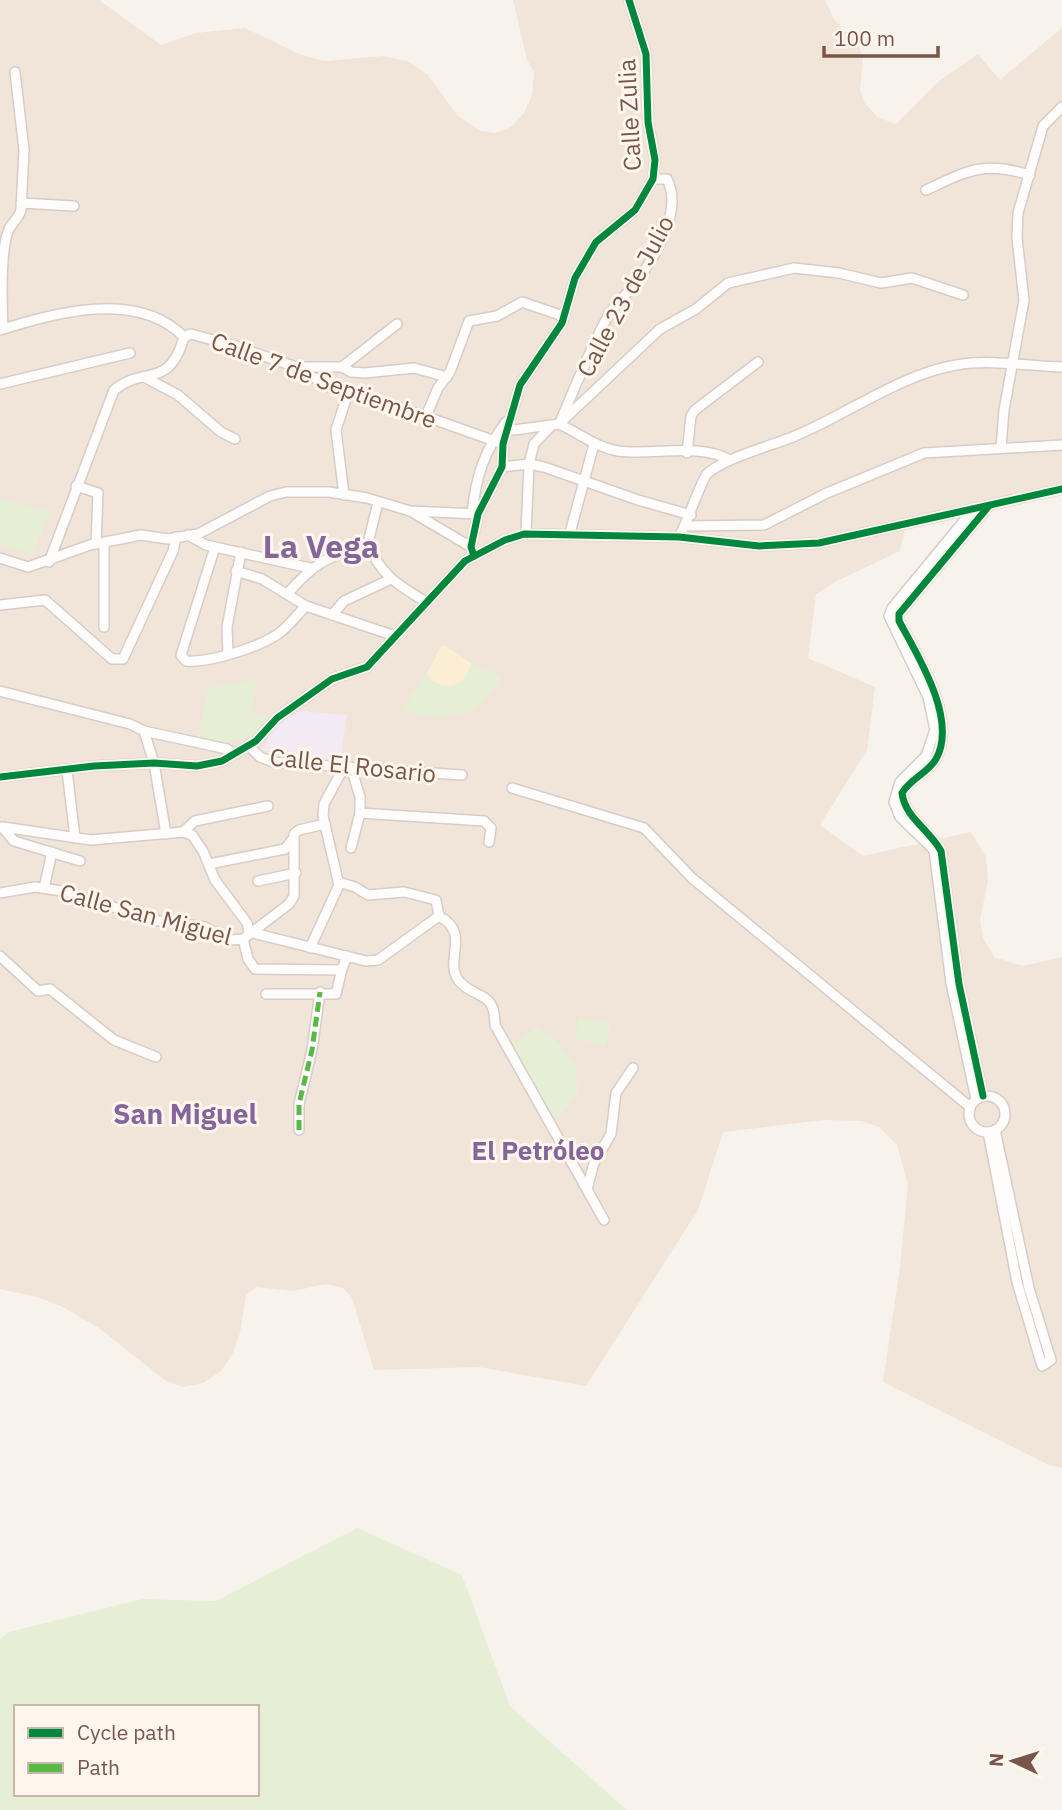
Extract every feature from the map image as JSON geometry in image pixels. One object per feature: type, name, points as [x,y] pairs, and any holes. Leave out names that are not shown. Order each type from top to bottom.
[{"type":"street","name":"Calle Zulia","points":[[475,514],[502,467],[503,444],[520,385],[530,366],[548,346],[564,316],[575,278],[596,242],[635,210],[653,179],[655,160],[648,122],[646,54],[629,0]]},
{"type":"street","points":[[15,72],[24,150],[21,203],[18,219],[9,229],[1,278],[2,330],[110,308],[160,321],[184,337],[175,362],[146,378],[121,384],[114,390],[48,562]]},
{"type":"street","points":[[1001,448],[1024,300],[1017,237],[1018,213],[1043,126],[1062,107]]},
{"type":"street","points":[[926,190],[972,168],[1013,170],[1030,175]]},
{"type":"street","name":"Calle 23 de Julio","points":[[554,426],[606,320],[644,271],[664,232],[674,203],[673,191],[667,180],[653,179]]},
{"type":"street","points":[[21,203],[74,206]]},
{"type":"street","points":[[526,534],[529,464],[534,444],[660,329],[696,309],[728,283],[794,268],[839,273],[881,283],[912,278],[963,295]]},
{"type":"street","points":[[426,416],[447,377],[470,321],[497,316],[523,302],[564,316]]},
{"type":"street","points":[[342,367],[397,324]]},
{"type":"street","name":"Calle 7 de Septiembre","points":[[184,337],[191,334],[296,367],[321,383],[503,444]]},
{"type":"street","points":[[0,384],[130,353]]},
{"type":"street","points":[[687,453],[691,416],[695,410],[758,362]]},
{"type":"street","points":[[679,537],[691,515],[705,475],[730,460],[798,435],[937,369],[974,363],[1062,367]]},
{"type":"street","points":[[296,367],[342,367],[351,372],[365,373],[414,368],[447,377]]},
{"type":"street","points":[[146,378],[178,395],[221,432],[235,439]]},
{"type":"street","points":[[344,495],[336,430],[348,393]]},
{"type":"street","points":[[472,552],[479,467],[492,440],[509,418]]},
{"type":"street","points":[[506,431],[554,426],[594,444],[620,451],[709,452],[730,460]]},
{"type":"street","points":[[570,533],[594,444]]},
{"type":"street","points":[[686,526],[764,525],[827,493],[924,453],[1062,444]]},
{"type":"street","points":[[502,467],[529,464],[691,515]]},
{"type":"street","points":[[76,486],[98,493],[104,627]]},
{"type":"street","points":[[0,777],[154,763],[197,766],[222,761],[249,746],[277,718],[332,679],[367,667],[472,552],[526,534],[679,537],[788,546],[819,543],[1062,489]]},
{"type":"street","points":[[0,558],[28,567],[100,544],[141,535],[188,535],[213,528],[270,496],[302,492],[344,495],[410,511],[475,514]]},
{"type":"street","points":[[378,502],[368,543],[375,561],[389,580],[426,601]]},
{"type":"street","points":[[988,507],[899,614],[899,621],[936,698],[942,731],[937,758],[929,770],[908,783],[902,793],[903,802],[910,815],[935,839],[941,851],[977,1101],[972,1124],[991,1131]]},
{"type":"street","points":[[973,510],[892,608],[889,617],[928,697],[934,730],[926,756],[900,782],[894,802],[900,817],[933,850],[951,983],[977,1101]]},
{"type":"street","points":[[410,511],[472,552]]},
{"type":"street","points":[[188,535],[215,547],[310,568]]},
{"type":"street","points":[[0,605],[45,600],[111,659],[123,659],[173,551],[176,537]]},
{"type":"street","points":[[288,593],[310,568],[338,553],[368,543]]},
{"type":"street","points":[[215,547],[181,655],[186,661],[196,662],[228,654],[281,632],[306,606]]},
{"type":"street","points":[[228,654],[227,626],[241,552]]},
{"type":"street","points":[[236,571],[262,579],[306,606],[395,636]]},
{"type":"street","points":[[332,615],[344,601],[389,580]]},
{"type":"street","points":[[0,691],[130,724],[144,731],[227,749],[235,754]]},
{"type":"street","points":[[144,731],[154,763],[166,834]]},
{"type":"street","name":"Calle El Rosario","points":[[249,746],[260,757],[273,762],[462,775]]},
{"type":"street","points":[[347,767],[360,797],[360,813],[351,848]]},
{"type":"street","points":[[310,948],[337,893],[338,883],[325,824],[324,804],[347,767]]},
{"type":"street","points":[[67,770],[75,838]]},
{"type":"street","points":[[512,788],[644,828],[692,878],[977,1101]]},
{"type":"street","points":[[183,832],[195,821],[268,806]]},
{"type":"street","points":[[360,813],[484,821],[491,828],[489,842]]},
{"type":"street","points":[[209,864],[285,849],[299,830],[325,824]]},
{"type":"street","points":[[1,825],[75,838],[108,840],[183,832],[192,835],[215,880],[247,923],[248,959],[255,969],[342,969]]},
{"type":"street","points":[[1,825],[14,841],[80,861]]},
{"type":"street","points":[[246,935],[289,904],[294,896],[296,873],[292,840]]},
{"type":"street","points":[[44,888],[52,852]]},
{"type":"street","points":[[258,881],[296,873]]},
{"type":"street","points":[[338,883],[355,887],[368,895],[404,892],[430,896],[436,900],[439,916],[448,921],[455,935],[457,952],[453,968],[456,975],[465,987],[487,998],[495,1013],[495,1025],[604,1220]]},
{"type":"street","name":"Calle San Miguel","points":[[0,893],[44,888],[68,892],[152,920],[194,923],[231,940],[246,935],[378,960],[439,916]]},
{"type":"street","points":[[0,956],[38,991],[50,989],[114,1040],[156,1056]]},
{"type":"street","points":[[267,994],[335,994],[347,956]]},
{"type":"street","points":[[299,1130],[299,1104],[312,1050],[320,992]]},
{"type":"street","points":[[587,1189],[594,1163],[611,1134],[616,1093],[633,1069]]},
{"type":"street","points":[[977,1101],[994,1097],[1005,1111],[1003,1122],[991,1131]]},
{"type":"street","points":[[991,1131],[1029,1288],[1051,1360],[1042,1366],[1017,1282],[991,1131]]},
{"type":"shaded area","points":[[0,0],[99,0],[161,45],[196,33],[245,28],[301,55],[325,61],[383,56],[407,61],[428,75],[457,115],[481,131],[496,133],[511,127],[524,113],[532,95],[534,72],[527,60],[513,0],[825,0],[834,19],[859,46],[863,60],[860,89],[864,102],[877,117],[896,124],[938,82],[978,54],[1000,80],[1062,28],[1062,492],[905,529],[900,551],[816,594],[808,658],[875,687],[867,750],[820,825],[863,856],[971,832],[986,857],[988,880],[980,920],[983,938],[994,957],[1023,966],[1062,957],[1062,1468],[1049,1465],[883,1382],[900,1267],[908,1184],[897,1145],[879,1127],[861,1121],[824,1120],[723,1132],[698,1210],[586,1386],[479,1367],[374,1370],[352,1298],[343,1288],[326,1284],[293,1291],[256,1287],[246,1295],[240,1333],[233,1353],[221,1371],[203,1383],[184,1387],[166,1381],[99,1328],[61,1306],[37,1297],[0,1289]]},
{"type":"shaded area","points":[[300,711],[347,715],[340,762],[261,750],[277,724]]},
{"type":"green space","points":[[0,498],[50,512],[33,554],[0,546]]},
{"type":"green space","points":[[452,654],[501,677],[493,691],[472,709],[446,717],[432,717],[403,709],[435,659]]},
{"type":"green space","points":[[257,679],[252,713],[269,715],[255,732],[239,740],[230,741],[198,738],[208,688]]},
{"type":"green space","points":[[579,1017],[610,1023],[606,1046],[575,1039]]},
{"type":"green space","points":[[538,1026],[546,1034],[549,1033],[575,1062],[578,1095],[560,1116],[548,1120],[511,1048]]},
{"type":"green space","points":[[357,1528],[462,1575],[510,1706],[627,1810],[0,1810],[0,1639],[9,1632],[143,1599],[216,1601]]},
{"type":"sand","points":[[444,645],[471,663],[464,678],[446,686],[427,674]]},
{"type":"marked path","points":[[299,1130],[299,1104],[312,1050],[320,992]]},
{"type":"cycle path","points":[[474,556],[471,547],[478,514],[502,467],[503,444],[520,385],[562,323],[575,278],[596,242],[635,210],[653,179],[655,160],[648,122],[646,54],[629,0]]},
{"type":"cycle path","points":[[0,777],[94,766],[154,763],[197,766],[222,761],[256,741],[277,718],[332,679],[367,667],[465,561],[505,540],[524,534],[679,537],[759,546],[819,543],[1062,489]]},
{"type":"cycle path","points":[[983,1096],[959,984],[941,851],[912,817],[902,793],[936,759],[942,743],[942,726],[933,688],[899,621],[899,614],[988,507]]},
{"type":"district","name":"La Vega","points":[[321,546]]},
{"type":"district","name":"San Miguel","points":[[185,1113]]},
{"type":"district","name":"El Petróleo","points":[[538,1150]]}]
